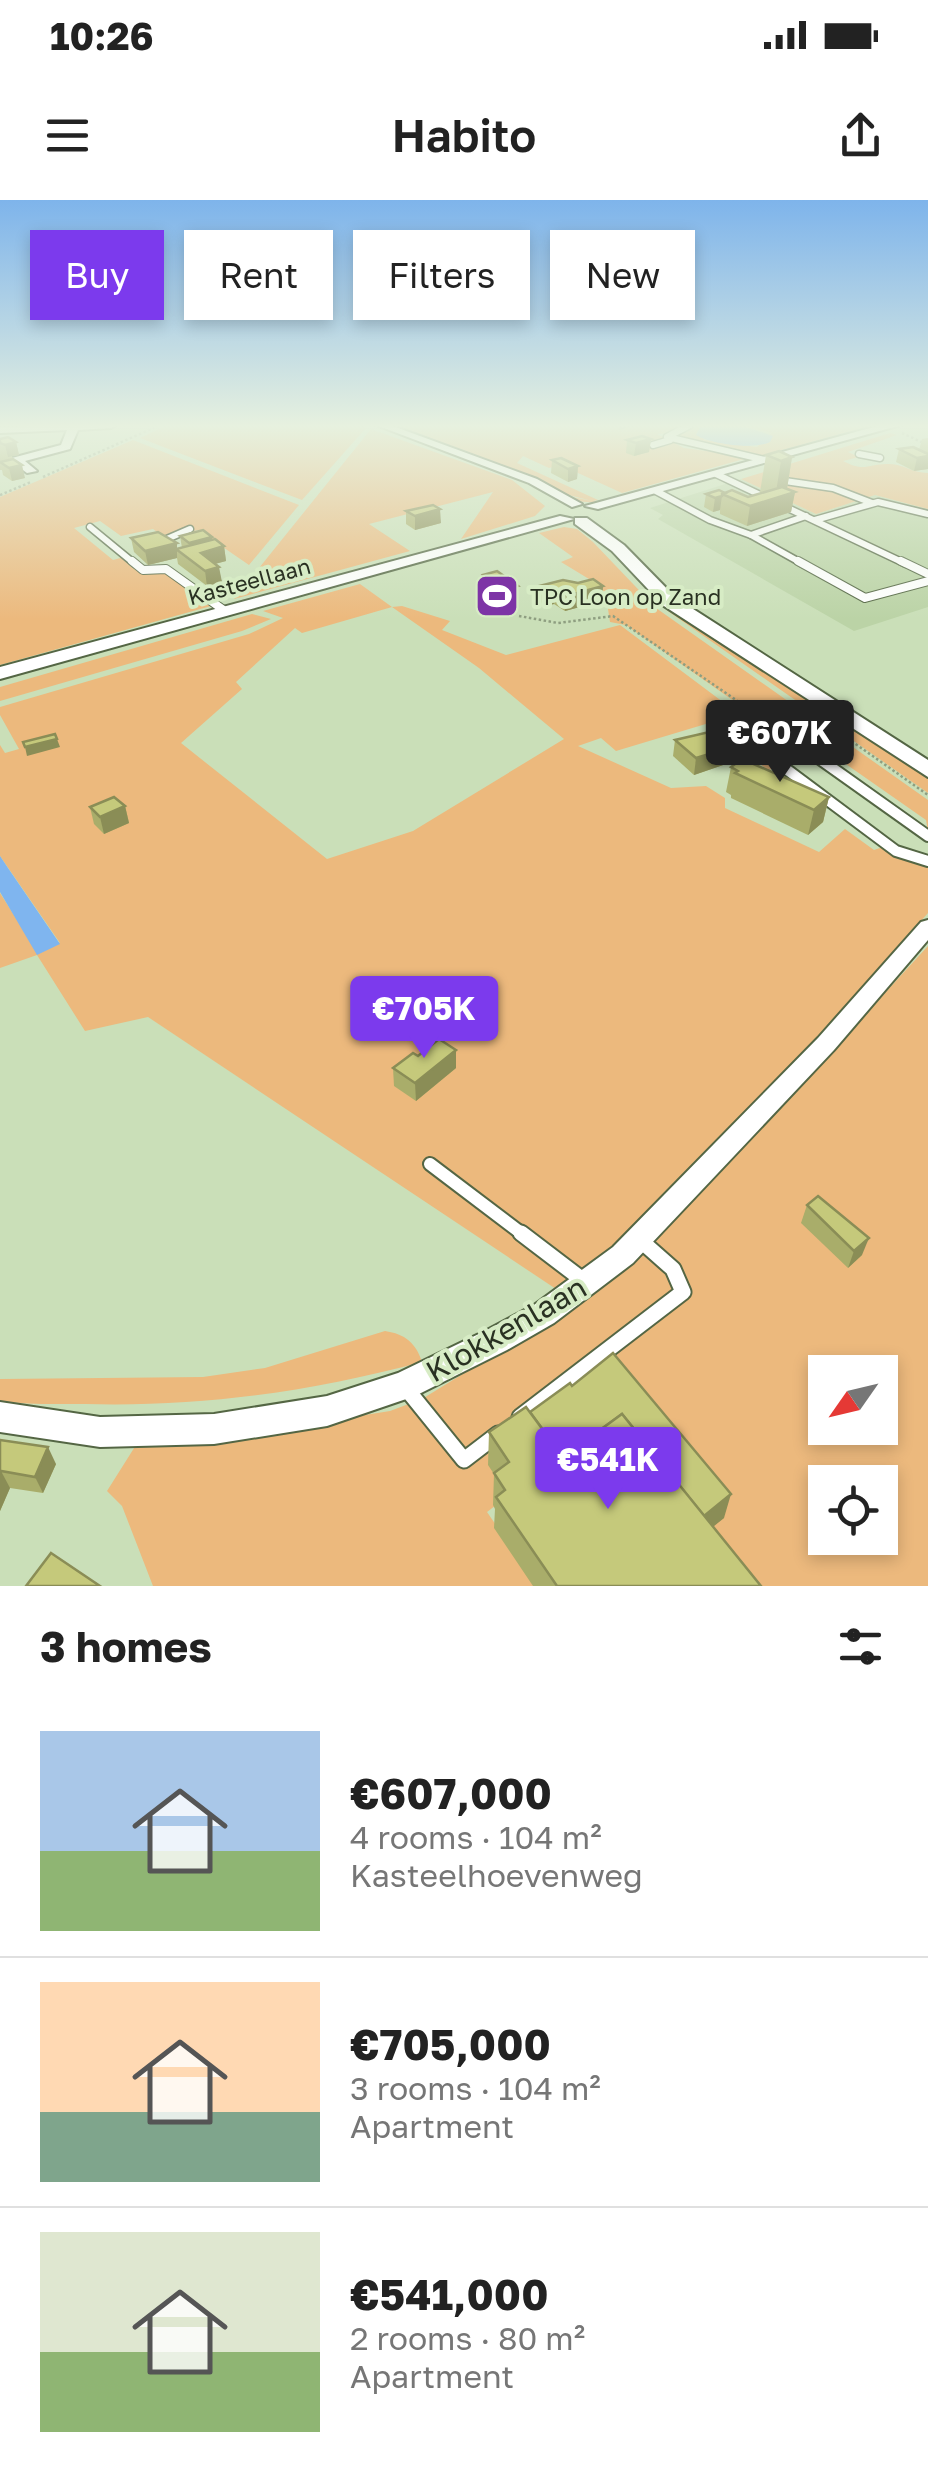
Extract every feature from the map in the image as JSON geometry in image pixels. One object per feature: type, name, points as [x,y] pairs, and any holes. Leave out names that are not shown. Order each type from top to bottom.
[{"type":"street","points":[[542,490],[579,512],[670,602],[928,770]]},
{"type":"street","name":"Kasteellaan","points":[[0,673],[661,490]]},
{"type":"street","name":"Klokkenlaan","points":[[0,1418],[100,1432],[214,1429],[327,1410],[404,1386],[544,1314],[588,1284],[639,1239],[826,1044],[928,928]]},
{"type":"lane","points":[[750,490],[928,578]]},
{"type":"lane","points":[[838,490],[874,503],[901,505],[928,514]]},
{"type":"lane","points":[[656,491],[710,520],[750,535],[865,598],[928,578]]},
{"type":"lane","points":[[750,535],[874,503]]},
{"type":"lane","points":[[90,527],[143,570],[166,569],[178,562]]},
{"type":"lane","points":[[154,544],[190,529]]},
{"type":"lane","points":[[121,554],[137,549]]},
{"type":"lane","points":[[166,569],[225,610]]},
{"type":"lane","points":[[770,724],[810,712]]},
{"type":"lane","points":[[770,724],[928,836]]},
{"type":"lane","points":[[801,746],[770,756],[888,845],[928,861]]},
{"type":"lane","points":[[430,1164],[588,1284]]},
{"type":"lane","points":[[404,1386],[464,1460],[683,1292],[683,1284],[666,1262],[639,1239]]},
{"type":"path","points":[[519,616],[558,623],[614,616],[770,724]]},
{"type":"path","points":[[810,712],[928,795]]},
{"type":"shaded area","points":[[17,490],[260,490],[299,505],[249,565],[198,530],[165,538],[153,529],[121,536],[100,521],[74,528],[113,560],[124,557],[147,575],[166,570],[211,606],[0,665],[0,497]]},
{"type":"shaded area","points":[[275,490],[311,490],[302,500]]},
{"type":"shaded area","points":[[322,490],[524,490],[545,506],[535,516],[461,539],[493,492],[369,524],[410,551],[234,599]]},
{"type":"shaded area","points":[[556,490],[575,490],[598,500],[593,501],[603,501],[584,502],[567,496],[592,501]]},
{"type":"shaded area","points":[[707,490],[764,490],[816,514],[875,495],[928,509],[928,607],[854,631],[658,519],[663,515],[650,508]]},
{"type":"shaded area","points":[[764,490],[928,490],[928,509],[875,495],[816,514]]},
{"type":"shaded area","points":[[564,527],[577,529],[593,542],[656,608],[928,800],[928,831],[926,820],[790,725],[761,735],[796,762],[768,770],[710,727],[737,719],[748,711],[626,625],[610,622],[606,596],[589,579],[561,562],[573,557],[539,533]]},
{"type":"shaded area","points":[[591,531],[633,570],[928,776],[928,793],[668,611]]},
{"type":"shaded area","points":[[360,584],[392,607],[402,606],[450,621],[442,630],[506,655],[620,625],[739,714],[616,751],[601,738],[578,746],[671,788],[706,786],[725,798],[725,808],[819,852],[845,829],[874,850],[883,847],[928,861],[928,913],[764,1097],[677,1187],[575,1282],[559,1291],[148,1017],[85,1031],[37,955],[0,968],[0,893],[17,920],[60,943],[0,856],[0,745],[5,753],[19,749],[0,715],[0,707],[249,634],[283,618],[263,611]],"holes":[[[392,607],[479,668],[564,739],[413,831],[327,859],[181,743],[242,689],[236,682],[295,628],[302,633]]]},
{"type":"shaded area","points":[[252,614],[271,619],[242,631],[0,701],[0,687]]},
{"type":"shaded area","points":[[928,946],[928,1586],[734,1586],[512,1493],[487,1512],[538,1586],[153,1586],[122,1506],[107,1491],[136,1445],[265,1431],[390,1411],[422,1399],[564,1312],[771,1117]]},
{"type":"shaded area","points":[[385,1331],[409,1340],[422,1362],[338,1382],[213,1400],[128,1404],[0,1401],[0,1379],[203,1377],[265,1368]]},
{"type":"water","points":[[0,856],[60,944],[37,955],[0,892]]},
{"type":"building","points":[[719,490],[725,493],[722,496],[706,494]]},
{"type":"building","points":[[732,490],[748,497],[773,490],[795,492],[750,506],[722,494]]},
{"type":"building","points":[[433,505],[440,509],[415,516],[406,511]]},
{"type":"building","points":[[203,530],[212,537],[189,543],[180,536]]},
{"type":"building","points":[[158,532],[177,543],[145,551],[131,538]]},
{"type":"building","points":[[215,539],[224,546],[201,553],[219,567],[205,571],[176,549]]},
{"type":"building","points":[[497,571],[518,586],[498,591],[483,575]]},
{"type":"building","points":[[593,579],[603,586],[566,596],[539,586],[563,580],[578,583]]},
{"type":"building","points":[[709,732],[729,748],[696,758],[675,740]]},
{"type":"building","points":[[55,734],[57,739],[25,747],[23,742]]},
{"type":"building","points":[[742,759],[829,797],[814,810],[735,773],[738,771],[731,767]]},
{"type":"building","points":[[114,797],[125,806],[100,817],[90,807]]},
{"type":"building","points":[[439,1039],[456,1050],[415,1083],[393,1068],[413,1053],[418,1056]]},
{"type":"building","points":[[818,1196],[869,1238],[854,1251],[807,1205]]},
{"type":"building","points":[[613,1353],[731,1494],[704,1516],[622,1414],[563,1457],[530,1412],[570,1383],[572,1386]]},
{"type":"building","points":[[526,1407],[563,1457],[622,1414],[761,1586],[557,1586],[496,1497],[505,1490],[494,1473],[509,1462],[489,1432]]},
{"type":"building","points":[[0,1440],[48,1447],[35,1477],[1,1471],[0,1474]]},
{"type":"building","points":[[51,1553],[100,1586],[26,1586]]},
{"type":"place","name":"TPC Loon op Zand","points":[[497,596]]}]
